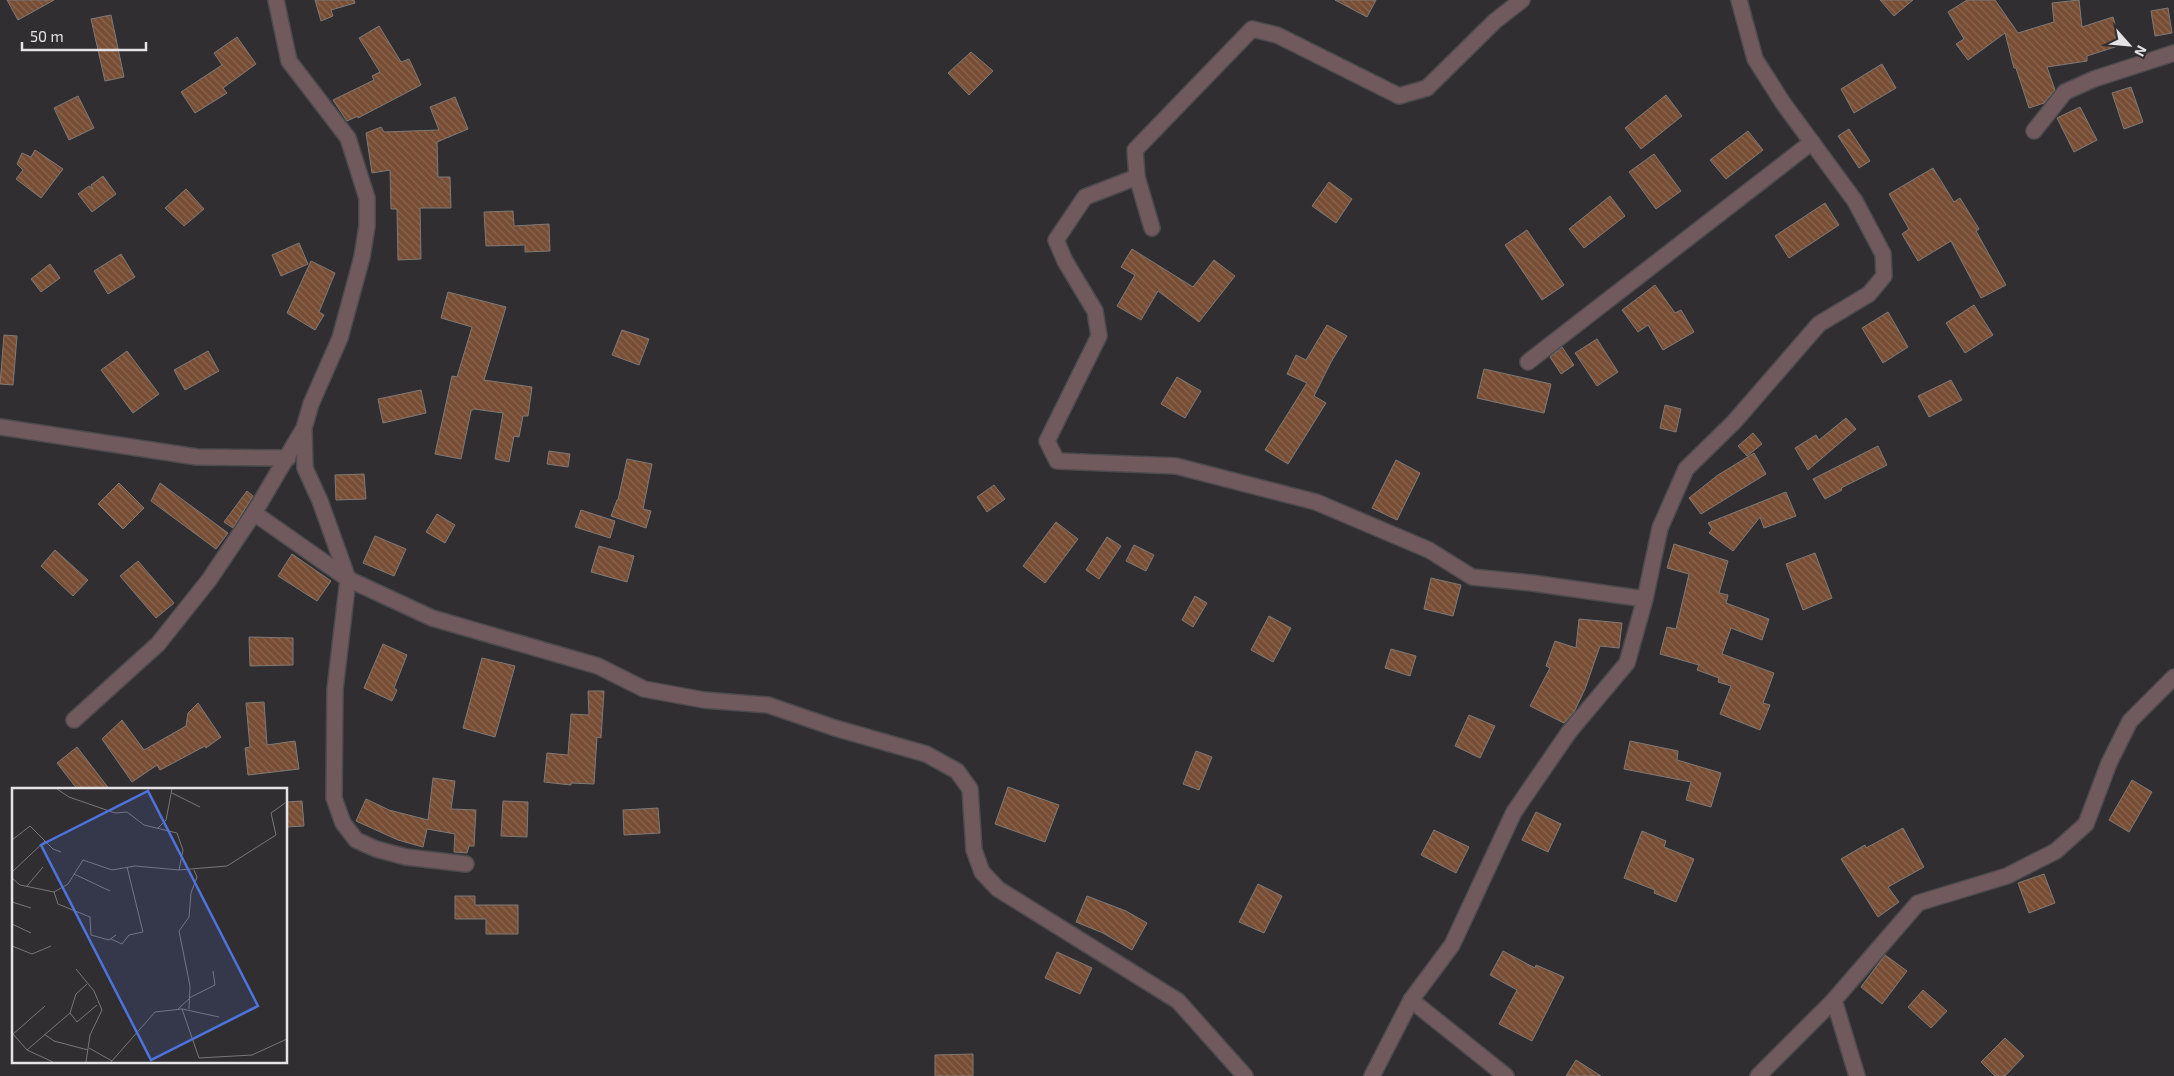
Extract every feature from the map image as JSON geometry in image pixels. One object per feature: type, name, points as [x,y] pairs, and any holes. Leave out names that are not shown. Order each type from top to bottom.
[{"type":"street","points":[[74,720],[158,644],[209,580],[288,458],[304,428],[311,404],[340,338],[362,257],[367,226],[367,198],[348,138],[289,61],[276,0]]},
{"type":"street","points":[[1152,228],[1137,177],[1135,150],[1252,28],[1277,35],[1399,96],[1428,88],[1495,21],[1522,0]]},
{"type":"street","points":[[1372,1076],[1411,1000],[1452,945],[1514,812],[1569,732],[1627,663],[1645,599],[1660,528],[1686,469],[1734,422],[1819,324],[1869,294],[1884,276],[1883,254],[1855,201],[1755,59],[1739,0]]},
{"type":"street","points":[[2034,131],[2065,92],[2094,79],[2174,52]]},
{"type":"street","points":[[1528,362],[1812,142]]},
{"type":"street","points":[[1137,177],[1085,197],[1056,240],[1065,261],[1095,311],[1099,336],[1047,441],[1057,461],[1176,466],[1316,502],[1429,550],[1472,577],[1645,599]]},
{"type":"street","points":[[0,427],[197,456],[288,458]]},
{"type":"street","points":[[304,428],[305,468],[320,501],[348,579],[335,689],[334,798],[343,823],[356,840],[376,849],[406,857],[466,864]]},
{"type":"street","points":[[254,513],[348,579],[432,618],[598,666],[644,689],[704,700],[768,704],[834,728],[926,754],[957,772],[970,789],[974,850],[982,872],[998,889],[1178,1001],[1245,1076]]},
{"type":"street","points":[[1758,1076],[1834,1000],[1918,903],[2007,876],[2056,851],[2086,824],[2109,763],[2130,721],[2174,677]]},
{"type":"street","points":[[1411,1000],[1506,1076]]},
{"type":"street","points":[[1834,1000],[1857,1076]]},
{"type":"building","points":[[7,0],[54,0],[18,20]]},
{"type":"building","points":[[315,0],[354,0],[355,3],[331,10],[333,16],[321,21]]},
{"type":"building","points":[[1335,0],[1376,0],[1367,17]]},
{"type":"building","points":[[1880,0],[1913,0],[1894,16]]},
{"type":"building","points":[[1967,0],[1995,0],[2018,33],[2054,22],[2052,3],[2079,0],[2082,27],[2113,17],[2121,45],[2087,56],[2087,61],[2047,67],[2055,90],[2044,103],[2029,108],[2016,68],[2014,68],[2005,33],[1968,60],[1956,44],[1964,39],[1948,12]]},
{"type":"building","points":[[2168,8],[2172,33],[2155,36],[2151,11]]},
{"type":"building","points":[[111,15],[124,77],[105,81],[91,19]]},
{"type":"building","points":[[379,26],[401,62],[409,59],[421,85],[358,118],[358,116],[347,121],[333,100],[374,80],[372,76],[380,72],[359,38]]},
{"type":"building","points":[[237,37],[256,64],[223,88],[227,93],[195,113],[181,92],[222,65],[214,53]]},
{"type":"building","points":[[971,52],[993,71],[969,95],[948,73]]},
{"type":"building","points":[[1882,64],[1896,88],[1854,113],[1841,89]]},
{"type":"building","points":[[2131,87],[2143,122],[2124,129],[2112,93]]},
{"type":"building","points":[[1666,95],[1682,116],[1641,149],[1625,128]]},
{"type":"building","points":[[78,96],[94,128],[69,140],[54,108]]},
{"type":"building","points":[[455,97],[468,129],[437,142],[438,177],[450,177],[451,208],[420,208],[421,259],[398,260],[397,209],[391,209],[390,170],[372,173],[366,133],[381,127],[384,132],[439,130],[430,107]]},
{"type":"building","points":[[2080,107],[2097,140],[2074,152],[2057,118]]},
{"type":"building","points":[[1849,129],[1870,161],[1859,168],[1838,136]]},
{"type":"building","points":[[1748,131],[1763,150],[1726,179],[1710,160]]},
{"type":"building","points":[[35,150],[63,169],[41,198],[16,179],[23,170],[17,164],[22,153],[31,157]]},
{"type":"building","points":[[1654,154],[1681,191],[1656,209],[1629,172]]},
{"type":"building","points":[[1933,168],[1954,202],[1960,198],[1979,229],[1976,231],[2006,285],[1981,298],[1951,241],[1918,261],[1902,234],[1909,229],[1889,194]]},
{"type":"building","points":[[103,176],[116,194],[92,212],[78,194],[89,186],[93,189],[91,185]]},
{"type":"building","points":[[1329,182],[1352,199],[1336,223],[1312,206]]},
{"type":"building","points":[[186,189],[204,209],[184,226],[165,208]]},
{"type":"building","points":[[1610,196],[1625,216],[1584,248],[1569,229]]},
{"type":"building","points":[[1825,203],[1839,225],[1789,258],[1775,236]]},
{"type":"building","points":[[513,211],[514,226],[549,224],[550,251],[525,252],[525,245],[486,246],[484,212]]},
{"type":"building","points":[[1527,230],[1564,285],[1542,300],[1505,245]]},
{"type":"building","points":[[299,243],[308,264],[281,276],[272,255]]},
{"type":"building","points":[[1132,249],[1193,287],[1214,260],[1235,276],[1199,322],[1158,291],[1141,320],[1117,306],[1135,275],[1121,267]]},
{"type":"building","points":[[121,254],[135,277],[108,294],[94,271]]},
{"type":"building","points":[[311,261],[335,273],[319,312],[324,315],[315,330],[287,313]]},
{"type":"building","points":[[50,264],[60,278],[41,292],[31,279]]},
{"type":"building","points":[[1655,285],[1675,313],[1681,310],[1694,332],[1663,350],[1648,325],[1638,332],[1622,310]]},
{"type":"building","points":[[448,292],[506,307],[484,380],[532,387],[528,416],[523,416],[519,437],[514,436],[509,462],[495,459],[503,413],[474,409],[471,411],[461,459],[435,454],[452,376],[457,377],[472,327],[441,318]]},
{"type":"building","points":[[1974,305],[1993,335],[1965,353],[1946,323]]},
{"type":"building","points":[[1888,312],[1908,347],[1883,363],[1862,328]]},
{"type":"building","points":[[1327,325],[1347,336],[1314,396],[1326,403],[1288,464],[1265,450],[1307,383],[1287,374],[1296,355],[1306,360]]},
{"type":"building","points":[[622,330],[649,339],[639,365],[612,355]]},
{"type":"building","points":[[4,335],[17,336],[13,385],[0,384]]},
{"type":"building","points":[[1597,339],[1618,372],[1597,386],[1575,353]]},
{"type":"building","points":[[1562,347],[1574,365],[1561,374],[1550,357]]},
{"type":"building","points":[[127,351],[159,394],[133,413],[101,370]]},
{"type":"building","points":[[208,351],[219,371],[185,390],[174,370]]},
{"type":"building","points":[[1484,369],[1551,384],[1544,413],[1477,398]]},
{"type":"building","points":[[1177,377],[1201,391],[1185,418],[1161,404]]},
{"type":"building","points":[[1951,380],[1962,400],[1929,417],[1918,396]]},
{"type":"building","points":[[421,390],[426,413],[383,423],[378,399]]},
{"type":"building","points":[[1665,405],[1681,409],[1676,432],[1660,428]]},
{"type":"building","points":[[1846,418],[1856,429],[1808,470],[1795,448],[1816,435],[1819,440]]},
{"type":"building","points":[[1753,433],[1762,444],[1747,456],[1738,446]]},
{"type":"building","points":[[1878,446],[1887,465],[1841,488],[1842,490],[1825,499],[1813,479]]},
{"type":"building","points":[[549,451],[570,454],[568,467],[547,464]]},
{"type":"building","points":[[1754,453],[1766,474],[1701,514],[1689,498],[1718,475]]},
{"type":"building","points":[[627,459],[652,464],[643,509],[651,511],[646,528],[611,516],[618,500]]},
{"type":"building","points":[[1396,460],[1420,473],[1397,520],[1372,508]]},
{"type":"building","points":[[364,474],[366,499],[336,500],[335,475]]},
{"type":"building","points":[[119,483],[144,508],[123,529],[98,504]]},
{"type":"building","points":[[160,483],[228,533],[216,549],[151,501]]},
{"type":"building","points":[[994,485],[1005,499],[987,512],[977,497]]},
{"type":"building","points":[[247,491],[253,496],[233,528],[224,522]]},
{"type":"building","points":[[1786,492],[1796,516],[1764,528],[1760,517],[1733,551],[1709,533],[1712,529],[1708,523]]},
{"type":"building","points":[[581,510],[615,521],[610,538],[575,527]]},
{"type":"building","points":[[437,514],[455,525],[445,543],[426,532]]},
{"type":"building","points":[[1056,522],[1078,539],[1045,583],[1023,566]]},
{"type":"building","points":[[375,536],[406,549],[394,576],[363,563]]},
{"type":"building","points":[[1107,537],[1121,546],[1099,579],[1086,570]]},
{"type":"building","points":[[1674,544],[1728,561],[1719,593],[1728,595],[1726,603],[1769,619],[1762,640],[1731,628],[1722,654],[1774,673],[1763,703],[1770,705],[1760,730],[1720,714],[1731,686],[1718,682],[1719,678],[1697,670],[1699,665],[1660,654],[1667,627],[1676,629],[1689,574],[1667,568]]},
{"type":"building","points":[[1134,545],[1154,555],[1146,571],[1126,561]]},
{"type":"building","points":[[599,546],[634,556],[627,582],[591,572]]},
{"type":"building","points":[[55,550],[88,580],[73,596],[41,566]]},
{"type":"building","points":[[1815,553],[1832,598],[1803,610],[1786,564]]},
{"type":"building","points":[[292,554],[331,581],[317,601],[278,576]]},
{"type":"building","points":[[138,561],[174,603],[156,618],[120,576]]},
{"type":"building","points":[[1431,578],[1461,585],[1453,616],[1424,609]]},
{"type":"building","points":[[1195,596],[1207,603],[1193,627],[1182,620]]},
{"type":"building","points":[[1269,616],[1291,628],[1273,662],[1251,650]]},
{"type":"building","points":[[1579,619],[1622,623],[1619,648],[1600,646],[1585,689],[1574,712],[1564,723],[1530,706],[1550,668],[1546,666],[1555,641],[1576,648]]},
{"type":"building","points":[[249,637],[293,638],[293,665],[250,666]]},
{"type":"building","points":[[383,644],[407,655],[394,688],[397,690],[392,701],[364,688]]},
{"type":"building","points":[[1391,649],[1416,656],[1410,676],[1385,668]]},
{"type":"building","points":[[482,658],[515,666],[495,737],[463,728]]},
{"type":"building","points":[[588,691],[604,691],[601,738],[597,737],[594,784],[571,783],[571,785],[544,782],[547,753],[568,755],[571,714],[589,715]]},
{"type":"building","points":[[264,702],[267,745],[295,741],[299,769],[248,775],[245,748],[250,747],[246,703]]},
{"type":"building","points":[[198,703],[221,737],[206,748],[205,746],[160,770],[157,765],[132,782],[102,739],[122,720],[144,750],[186,726],[188,713]]},
{"type":"building","points":[[1469,715],[1495,726],[1480,758],[1455,746]]},
{"type":"building","points":[[1630,741],[1678,751],[1677,760],[1721,773],[1711,807],[1686,800],[1691,782],[1624,769]]},
{"type":"building","points":[[77,747],[108,788],[76,788],[57,763]]},
{"type":"building","points":[[1196,751],[1212,757],[1199,790],[1183,784]]},
{"type":"building","points":[[433,778],[455,781],[451,809],[476,810],[474,846],[469,846],[467,853],[454,852],[455,834],[427,829],[423,847],[398,840],[356,821],[366,799],[389,810],[428,820]]},
{"type":"building","points":[[2132,780],[2152,792],[2129,832],[2109,820]]},
{"type":"building","points":[[1008,787],[1059,805],[1045,842],[995,824]]},
{"type":"building","points":[[302,801],[304,826],[288,827],[288,802]]},
{"type":"building","points":[[503,801],[528,802],[527,837],[501,836]]},
{"type":"building","points":[[658,808],[660,833],[624,835],[623,810]]},
{"type":"building","points":[[1536,812],[1561,824],[1548,852],[1522,840]]},
{"type":"building","points":[[1903,828],[1924,867],[1888,887],[1899,902],[1878,917],[1841,859],[1865,845],[1866,848]]},
{"type":"building","points":[[1434,830],[1469,847],[1456,873],[1421,855]]},
{"type":"building","points":[[1642,831],[1666,841],[1664,847],[1694,859],[1676,902],[1654,893],[1655,890],[1624,878]]},
{"type":"building","points":[[2044,874],[2055,903],[2029,913],[2018,883]]},
{"type":"building","points":[[1258,884],[1282,896],[1264,933],[1239,922]]},
{"type":"building","points":[[455,896],[475,896],[475,905],[518,905],[518,934],[486,934],[486,919],[455,919]]},
{"type":"building","points":[[1087,896],[1126,911],[1147,923],[1132,950],[1103,933],[1076,922]]},
{"type":"building","points":[[1503,951],[1535,968],[1536,965],[1564,977],[1532,1041],[1499,1024],[1517,990],[1490,975]]},
{"type":"building","points":[[1057,952],[1092,968],[1080,994],[1045,978]]},
{"type":"building","points":[[1885,955],[1907,971],[1882,1004],[1861,987]]},
{"type":"building","points":[[1923,990],[1947,1011],[1931,1028],[1908,1007]]},
{"type":"building","points":[[2005,1038],[2024,1056],[2005,1076],[1995,1076],[1981,1062]]},
{"type":"building","points":[[973,1054],[973,1076],[935,1076],[935,1055]]},
{"type":"building","points":[[1576,1060],[1601,1076],[1566,1076]]}]
